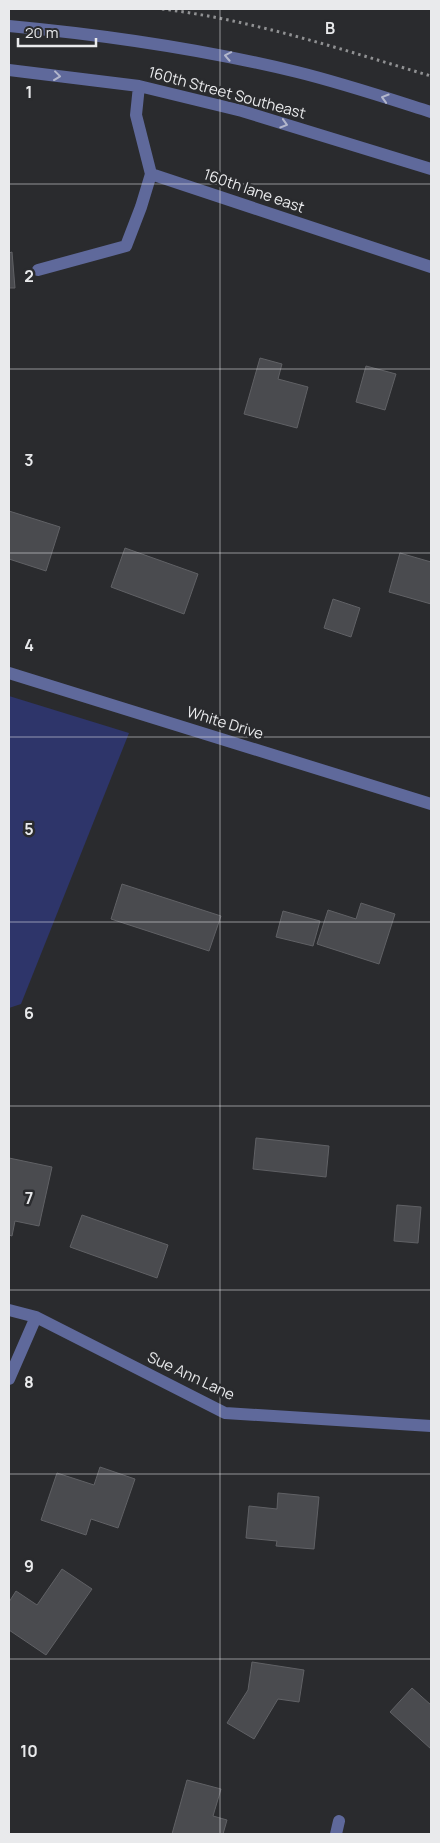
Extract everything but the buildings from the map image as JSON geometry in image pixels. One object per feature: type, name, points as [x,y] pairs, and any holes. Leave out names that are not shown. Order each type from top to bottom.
[{"type":"street","name":"160th Street Southeast","points":[[9,26],[125,38],[240,59],[299,72],[431,112]]},
{"type":"street","name":"160th Street Southeast","points":[[9,70],[139,86],[242,111],[431,169]]},
{"type":"street","points":[[38,270],[126,246],[141,208],[151,174],[136,115],[139,86]]},
{"type":"street","name":"160th lane east","points":[[151,174],[431,267]]},
{"type":"street","name":"White Drive","points":[[9,673],[431,804]]},
{"type":"street","name":"Sue Ann Lane","points":[[9,1310],[36,1317],[225,1414],[431,1426]]},
{"type":"street","points":[[9,1379],[36,1317]]},
{"type":"street","points":[[336,1834],[339,1821]]},
{"type":"path","points":[[162,9],[186,12],[315,41],[431,76]]},
{"type":"shaded area","points":[[9,696],[129,733],[21,1004],[9,1008]]}]
